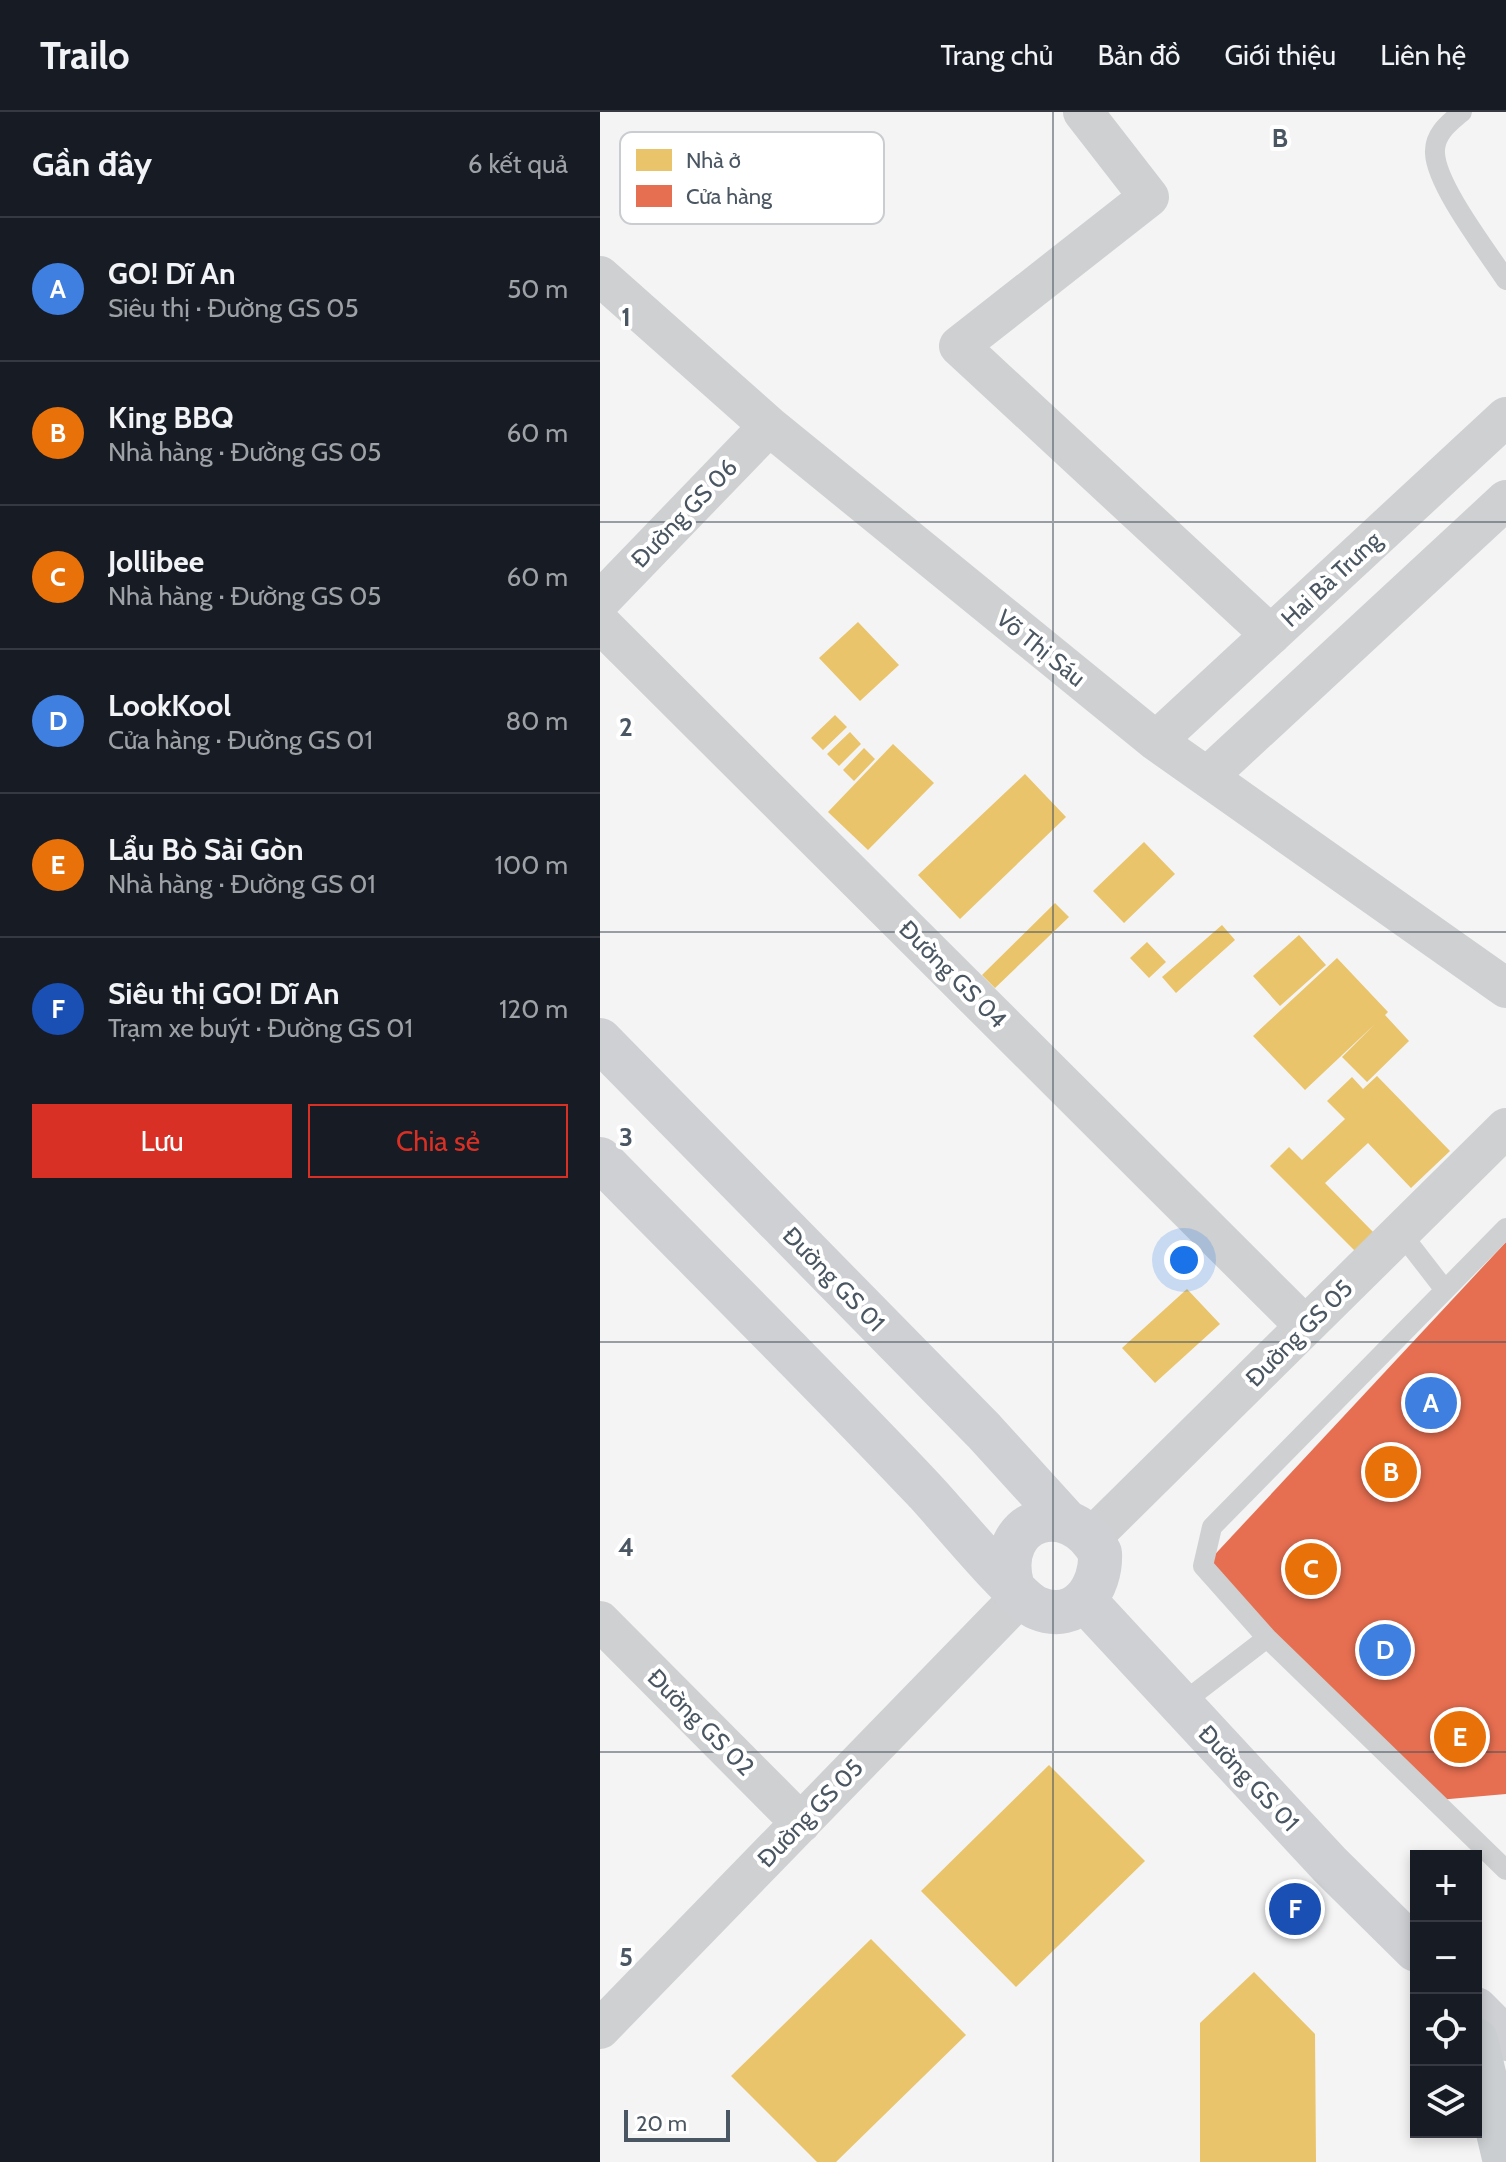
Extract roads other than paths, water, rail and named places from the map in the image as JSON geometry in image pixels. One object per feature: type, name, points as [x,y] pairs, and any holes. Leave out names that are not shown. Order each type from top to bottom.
[{"type":"main road","points":[[1482,2065],[1505,2162]]},
{"type":"street","points":[[1083,112],[1149,197],[959,346],[1271,635]]},
{"type":"street","name":"Võ Thị Sáu","points":[[600,276],[769,426],[1156,741],[1506,988]]},
{"type":"street","name":"Hai Bà Trưng","points":[[1156,741],[1506,417]]},
{"type":"street","name":"Đường GS 06","points":[[600,601],[769,426]]},
{"type":"street","points":[[1207,777],[1506,500]]},
{"type":"street","name":"Đường GS 04","points":[[600,623],[1305,1326]]},
{"type":"street","name":"Đường GS 01","points":[[600,1040],[1078,1529]]},
{"type":"street","name":"Đường GS 05","points":[[1078,1529],[1305,1326],[1506,1128]]},
{"type":"street","points":[[600,1159],[1016,1590],[1041,1610],[1058,1611],[1086,1602],[1097,1584],[1101,1569],[1100,1553],[1078,1529],[1049,1519],[1023,1531],[1009,1554],[1016,1590]]},
{"type":"street","name":"Đường GS 05","points":[[600,2029],[801,1823],[1016,1590]]},
{"type":"street","name":"Đường GS 01","points":[[1086,1602],[1330,1865],[1410,1944]]},
{"type":"street","name":"Đường GS 02","points":[[600,1621],[801,1823]]},
{"type":"street","points":[[1482,2015],[1506,2039]]},
{"type":"lane","points":[[1462,112],[1441,130],[1434,152],[1447,188],[1506,280]]},
{"type":"lane","points":[[1506,1228],[1212,1527],[1203,1566],[1267,1638],[1506,1870]]},
{"type":"lane","points":[[1400,1232],[1445,1290]]},
{"type":"lane","points":[[1181,1704],[1267,1638]]},
{"type":"place","name":"GO! Dĩ An","points":[[1431,1403]]},
{"type":"place","name":"King BBQ","points":[[1391,1472]]},
{"type":"place","name":"Jollibee","points":[[1311,1569]]},
{"type":"place","name":"LookKool","points":[[1385,1650]]},
{"type":"place","name":"Lẩu Bò Sài Gòn","points":[[1460,1737]]},
{"type":"place","name":"Siêu thị GO! Dĩ An","points":[[1295,1909]]}]
